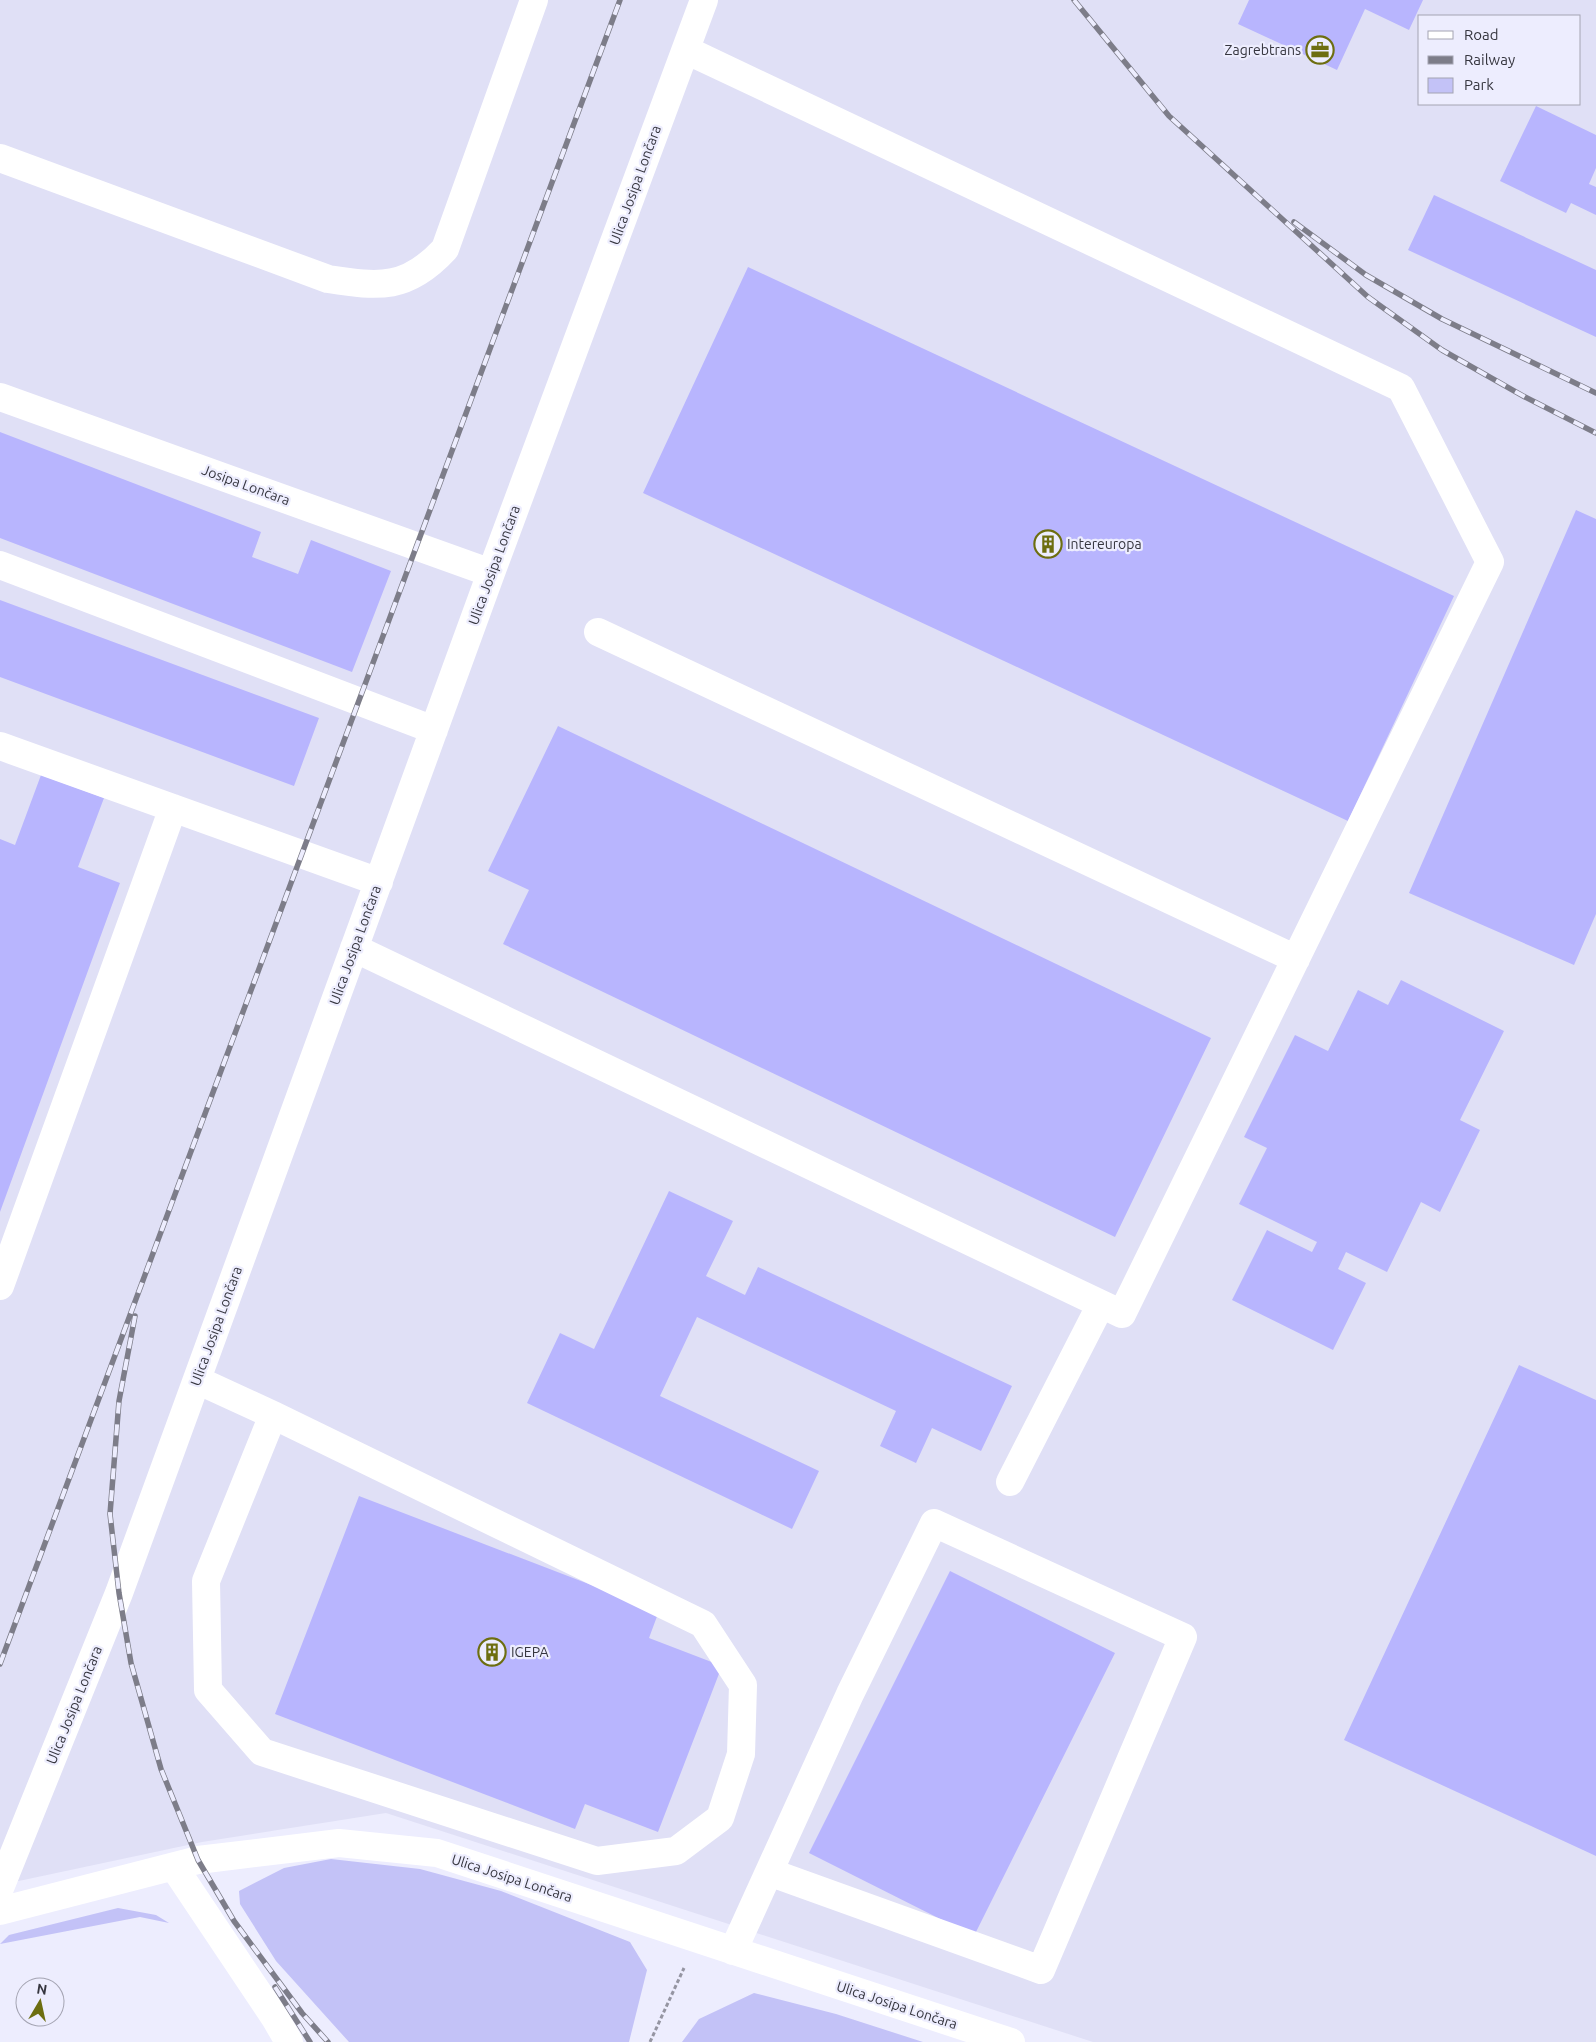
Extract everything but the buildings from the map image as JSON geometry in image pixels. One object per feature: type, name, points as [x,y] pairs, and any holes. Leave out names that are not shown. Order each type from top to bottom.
[{"type":"street","points":[[0,158],[328,279],[369,286],[399,282],[428,267],[445,249],[534,0]]},
{"type":"street","name":"Ulica Josipa Lončara","points":[[0,1888],[119,1594],[491,573],[704,0]]},
{"type":"street","points":[[354,948],[1122,1314],[1490,562],[1401,388],[686,50]]},
{"type":"street","name":"Josipa Lončara","points":[[0,396],[491,573]]},
{"type":"street","points":[[0,565],[434,730]]},
{"type":"street","points":[[598,632],[1296,958]]},
{"type":"street","points":[[0,746],[301,856],[379,882]]},
{"type":"street","points":[[0,1286],[173,808]]},
{"type":"street","points":[[1010,1482],[1101,1304]]},
{"type":"street","points":[[196,1380],[274,1415],[703,1624],[743,1685],[741,1754],[720,1818],[676,1852],[597,1861],[262,1752],[208,1690],[206,1581],[274,1415]]},
{"type":"street","points":[[734,1951],[769,1872],[850,1694],[934,1523],[1183,1637],[1041,1970],[769,1872]]},
{"type":"street","name":"Ulica Josipa Lončara","points":[[0,1911],[198,1860],[339,1843],[437,1854],[1011,2042]]},
{"type":"street","points":[[174,1866],[275,2018],[288,2042]]},
{"type":"path","points":[[650,2042],[699,1940]]},
{"type":"shaded area","points":[[0,0],[1596,0],[1596,2042],[1093,2042],[386,1813],[202,1842],[0,1885]]},
{"type":"green space","points":[[331,1859],[420,1869],[501,1891],[630,1942],[647,1970],[629,2042],[349,2042],[276,1961],[240,1904],[239,1891],[284,1868]]},
{"type":"green space","points":[[118,1908],[156,1915],[169,1923],[140,1917],[0,1944],[9,1935]]},
{"type":"green space","points":[[754,1993],[836,2014],[923,2042],[682,2042],[699,2019]]},
{"type":"railway","points":[[0,1664],[620,0]]},
{"type":"railway","points":[[1074,0],[1169,116],[1368,297],[1442,350],[1525,397],[1596,433]]},
{"type":"railway","points":[[1294,222],[1366,275],[1442,319],[1596,393]]},
{"type":"railway","points":[[135,1316],[119,1401],[110,1514],[119,1593],[131,1663],[161,1769],[198,1860],[234,1921],[302,2013],[328,2042]]},
{"type":"railway","points":[[275,1987],[310,2042]]},
{"type":"place","name":"Zagrebtrans","points":[[1320,50]]},
{"type":"place","name":"Intereuropa","points":[[1048,544]]},
{"type":"place","name":"IGEPA","points":[[492,1652]]}]
